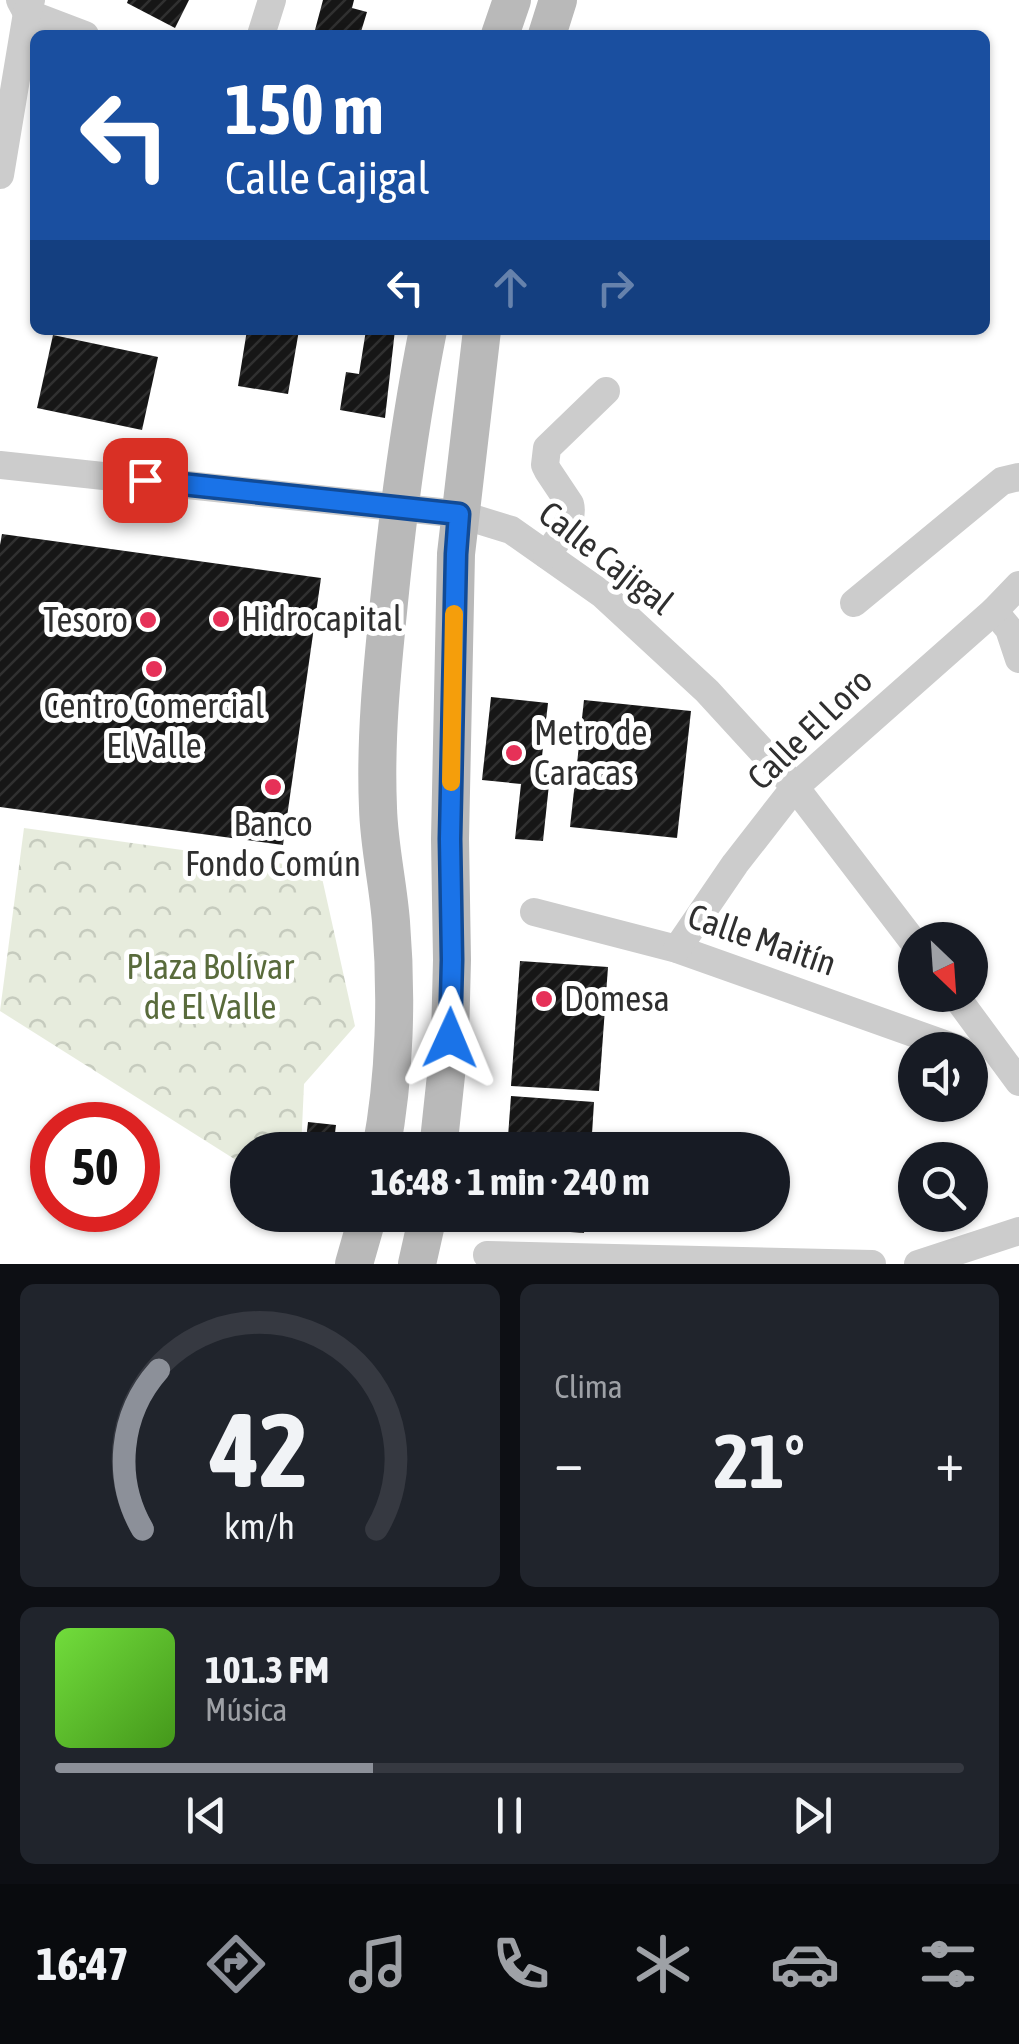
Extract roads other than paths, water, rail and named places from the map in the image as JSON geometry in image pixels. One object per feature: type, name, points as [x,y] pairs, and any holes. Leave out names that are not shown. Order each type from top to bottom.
[{"type":"main road","points":[[502,30],[512,0]]},
{"type":"main road","points":[[549,30],[558,0]]},
{"type":"main road","points":[[383,1132],[394,984],[378,806],[379,707],[399,508],[427,335]]},
{"type":"main road","points":[[440,1132],[450,1038],[456,554],[481,335]]},
{"type":"main road","points":[[354,1264],[363,1232]]},
{"type":"main road","points":[[417,1264],[424,1232]]},
{"type":"street","points":[[263,30],[272,0]]},
{"type":"street","points":[[0,175],[26,4],[75,30]]},
{"type":"street","points":[[547,555],[572,512],[546,464],[547,448],[606,391]]},
{"type":"street","name":"Calle Cajigal","points":[[0,465],[459,514],[511,530],[602,594],[706,691],[794,787],[898,922]]},
{"type":"street","points":[[854,602],[1002,480],[1019,477]]},
{"type":"street","name":"Calle El Loro","points":[[677,949],[794,787],[994,611],[1019,584]]},
{"type":"street","points":[[994,611],[1009,629],[1019,659]]},
{"type":"street","name":"Calle Maitín","points":[[534,912],[677,949],[910,1032]]},
{"type":"street","points":[[968,1012],[1016,1071]]},
{"type":"street","points":[[988,1060],[1016,1071]]},
{"type":"street","points":[[918,1264],[1019,1232]]},
{"type":"street","points":[[488,1255],[872,1264]]},
{"type":"place","name":"Hidrocapital","points":[[221,619]]},
{"type":"place","name":"Tesoro","points":[[148,620]]},
{"type":"place","name":"Centro Comercial El Valle","points":[[154,669]]},
{"type":"place","name":"Metro de Caracas","points":[[514,753]]},
{"type":"place","name":"Banco Fondo Común","points":[[273,787]]},
{"type":"place","name":"Domesa","points":[[544,999]]},
{"type":"park label","name":"Plaza Bolívar de El Valle","points":[[210,987]]}]
